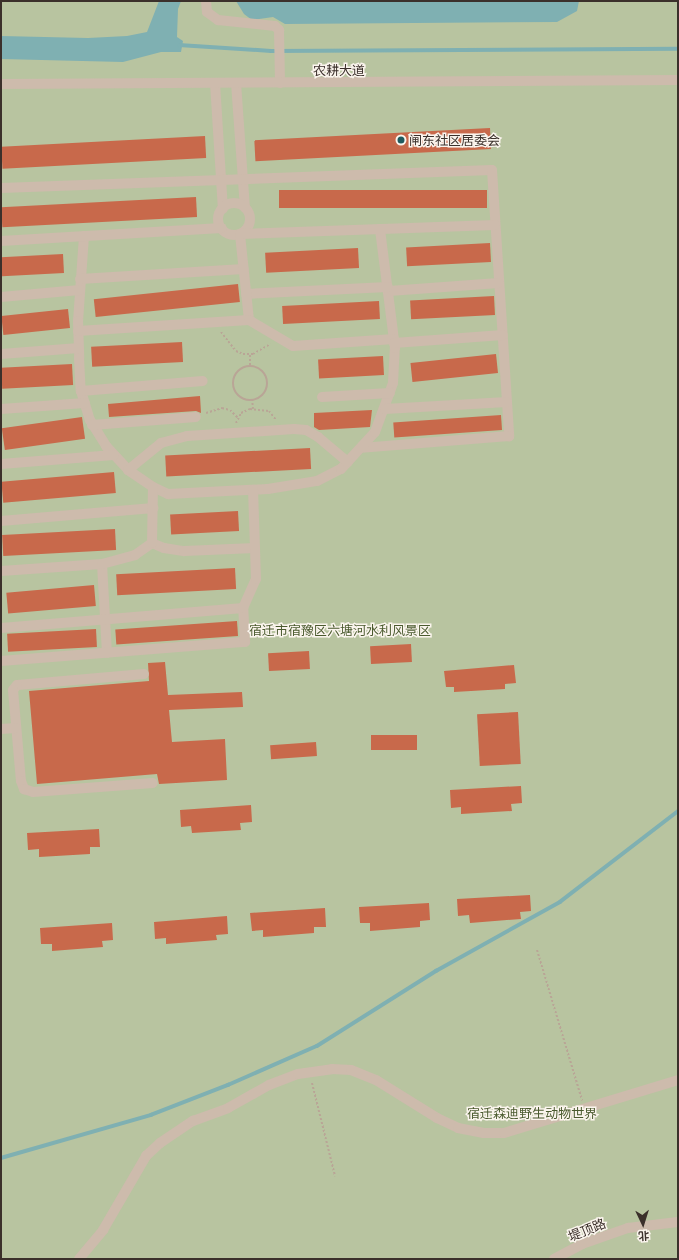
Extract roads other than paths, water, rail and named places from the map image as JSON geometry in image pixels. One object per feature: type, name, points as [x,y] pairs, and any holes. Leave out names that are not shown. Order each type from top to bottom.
[{"type":"street","points":[[206,1],[207,12],[218,20],[275,26],[279,30],[280,83]]},
{"type":"street","name":"农耕大道","points":[[1,84],[678,80]]},
{"type":"street","points":[[216,83],[223,208],[219,218],[222,228],[230,234],[495,225]]},
{"type":"street","points":[[236,83],[245,208],[250,222],[240,234],[249,320]]},
{"type":"street","points":[[1,188],[492,170],[509,436],[361,448]]},
{"type":"street","points":[[223,208],[236,204],[245,208]]},
{"type":"street","points":[[1,241],[222,228]]},
{"type":"street","points":[[84,236],[80,278],[78,330],[81,391],[85,404],[92,425],[114,455],[128,470],[153,487],[168,494],[253,490],[317,481],[341,469],[375,432],[390,393],[394,341],[389,289],[380,229]]},
{"type":"street","points":[[80,278],[244,269]]},
{"type":"street","points":[[246,294],[389,289],[499,283]]},
{"type":"street","points":[[1,298],[80,290]]},
{"type":"street","points":[[78,330],[249,320],[293,346],[503,335]]},
{"type":"street","points":[[1,354],[79,348]]},
{"type":"street","points":[[81,391],[203,381]]},
{"type":"street","points":[[322,396],[390,393]]},
{"type":"street","points":[[385,409],[507,402]]},
{"type":"street","points":[[1,409],[85,404]]},
{"type":"street","points":[[92,425],[196,417]]},
{"type":"street","points":[[128,470],[161,443],[187,436],[283,429],[306,430],[348,462]]},
{"type":"street","points":[[1,464],[114,455]]},
{"type":"street","points":[[152,543],[153,487]]},
{"type":"street","points":[[1,661],[245,642],[242,608],[256,579],[253,490]]},
{"type":"street","points":[[1,521],[153,508]]},
{"type":"street","points":[[152,543],[164,548],[184,551],[255,548]]},
{"type":"street","points":[[1,571],[102,564],[135,555],[152,543]]},
{"type":"street","points":[[102,564],[107,652]]},
{"type":"street","points":[[1,628],[242,608]]},
{"type":"street","points":[[144,674],[17,685],[13,690],[16,728],[21,781],[24,789],[29,792],[153,783]]},
{"type":"street","points":[[1,729],[16,728]]},
{"type":"street","points":[[79,1259],[103,1230],[146,1156],[160,1143],[193,1121],[241,1102],[282,1079],[308,1072],[332,1069],[351,1070],[376,1080],[437,1118],[458,1128],[483,1133],[504,1133],[678,1080]]},
{"type":"street","name":"堤顶路","points":[[554,1259],[582,1244],[628,1228],[678,1222]]},
{"type":"water","points":[[159,1],[181,1],[178,9],[177,37],[183,41],[181,52],[161,52],[123,62],[1,59],[1,36],[88,38],[127,36],[147,32]]},
{"type":"water","points":[[236,1],[579,1],[577,11],[557,22],[285,24],[273,17],[252,20],[244,14]]},
{"type":"waterway","points":[[179,45],[271,51],[678,49]]},
{"type":"waterway","points":[[1,1158],[151,1115],[228,1085],[317,1046],[436,971],[560,902],[678,811]]},
{"type":"place","name":"闸东社区居委会","points":[[401,140]]},
{"type":"park label","name":"宿迁市宿豫区六塘河水利风景区","points":[[340,630]]},
{"type":"park label","name":"宿迁森迪野生动物世界","points":[[532,1113]]}]
